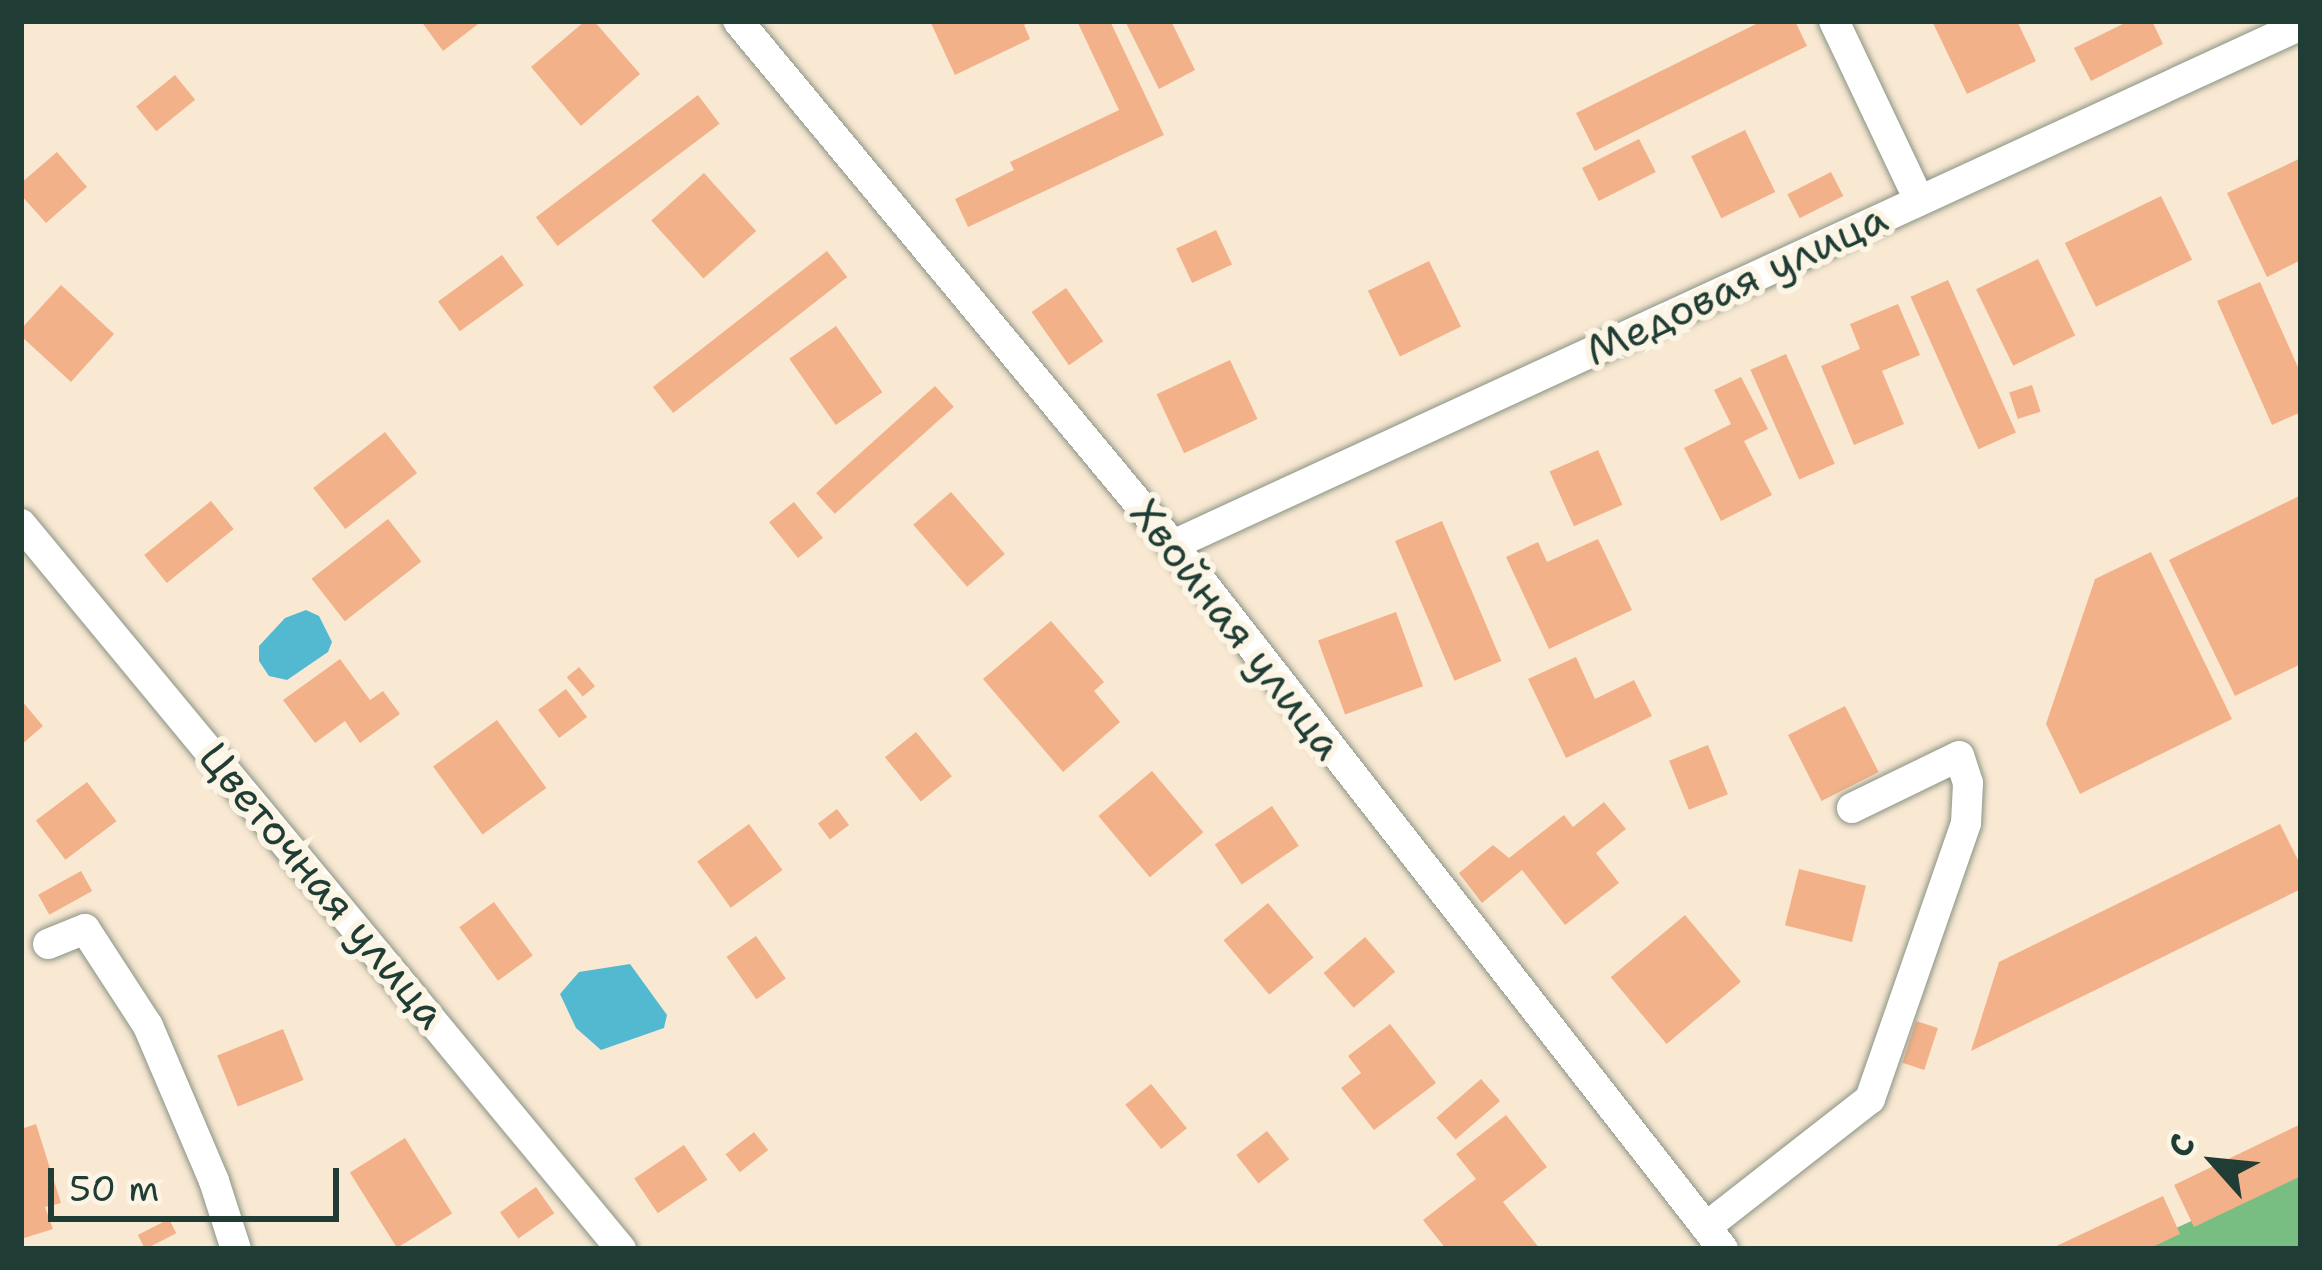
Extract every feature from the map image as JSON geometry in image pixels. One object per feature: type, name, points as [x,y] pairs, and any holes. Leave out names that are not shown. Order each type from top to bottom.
[{"type":"street","name":"Хвойная улица","points":[[738,21],[1173,544],[1714,1238]]},
{"type":"street","points":[[1834,21],[1919,200]]},
{"type":"street","name":"Медовая улица","points":[[1173,544],[2301,25]]},
{"type":"street","name":"Цветочная улица","points":[[21,524],[622,1249]]},
{"type":"street","points":[[1714,1238],[1870,1099],[1966,823],[1968,783],[1960,756],[1852,808]]},
{"type":"street","points":[[48,944],[85,929],[148,1026],[214,1181],[236,1249]]},
{"type":"green space","points":[[2301,1171],[2301,1249],[2130,1249]]},
{"type":"water","points":[[306,610],[319,616],[332,642],[328,652],[287,680],[269,676],[259,661],[259,646],[285,618]]},
{"type":"water","points":[[630,964],[667,1015],[664,1028],[601,1050],[576,1028],[560,994],[579,972]]},
{"type":"building","points":[[421,21],[482,21],[443,51]]},
{"type":"building","points":[[585,21],[594,21],[640,74],[581,126],[531,67]]},
{"type":"building","points":[[930,21],[1032,21],[1024,25],[1030,39],[955,75]]},
{"type":"building","points":[[1077,21],[1110,21],[1164,135],[968,227],[955,199],[1014,170],[1010,162],[1119,110]]},
{"type":"building","points":[[1125,21],[1171,21],[1195,70],[1159,89]]},
{"type":"building","points":[[1762,21],[1795,21],[1807,46],[1595,151],[1576,113]]},
{"type":"building","points":[[1932,21],[2017,21],[2036,61],[1967,94]]},
{"type":"building","points":[[2129,21],[2152,21],[2163,44],[2091,81],[2074,48]]},
{"type":"building","points":[[175,75],[195,100],[156,131],[136,106]]},
{"type":"building","points":[[698,95],[720,124],[558,246],[536,217]]},
{"type":"building","points":[[1745,130],[1775,192],[1721,218],[1691,156]]},
{"type":"building","points":[[1639,139],[1656,172],[1599,201],[1582,168]]},
{"type":"building","points":[[57,152],[87,187],[46,223],[21,195],[21,183]]},
{"type":"building","points":[[2301,158],[2301,260],[2267,277],[2227,193]]},
{"type":"building","points":[[1831,172],[1843,196],[1800,218],[1787,194]]},
{"type":"building","points":[[704,173],[756,231],[703,278],[651,221]]},
{"type":"building","points":[[2161,196],[2192,260],[2096,307],[2065,243]]},
{"type":"building","points":[[1216,230],[1232,264],[1192,283],[1176,249]]},
{"type":"building","points":[[827,251],[847,277],[673,413],[653,387]]},
{"type":"building","points":[[502,255],[524,285],[460,331],[438,301]]},
{"type":"building","points":[[2038,259],[2075,335],[2013,366],[1976,289]]},
{"type":"building","points":[[1429,261],[1461,327],[1400,356],[1368,291]]},
{"type":"building","points":[[1948,280],[2016,433],[1978,449],[1911,297]]},
{"type":"building","points":[[2260,282],[2301,374],[2301,412],[2272,425],[2217,301]]},
{"type":"building","points":[[61,285],[114,334],[71,382],[21,336],[21,329]]},
{"type":"building","points":[[1066,288],[1103,341],[1069,365],[1032,312]]},
{"type":"building","points":[[1898,304],[1920,355],[1882,371],[1904,424],[1854,445],[1821,366],[1860,349],[1850,324]]},
{"type":"building","points":[[836,326],[882,392],[836,425],[789,359]]},
{"type":"building","points":[[1786,354],[1835,464],[1799,479],[1750,370]]},
{"type":"building","points":[[1230,360],[1257,419],[1184,453],[1157,394]]},
{"type":"building","points":[[1741,377],[1768,429],[1744,441],[1772,495],[1721,521],[1684,448],[1731,424],[1714,390]]},
{"type":"building","points":[[2032,385],[2041,412],[2018,419],[2009,392]]},
{"type":"building","points":[[935,386],[954,407],[835,514],[816,493]]},
{"type":"building","points":[[385,432],[417,473],[345,529],[313,488]]},
{"type":"building","points":[[1598,450],[1622,505],[1574,526],[1550,472]]},
{"type":"building","points":[[951,492],[1005,554],[967,587],[913,525]]},
{"type":"building","points":[[2301,495],[2301,664],[2235,696],[2169,560]]},
{"type":"building","points":[[211,501],[234,529],[167,583],[144,555]]},
{"type":"building","points":[[794,502],[823,538],[798,558],[769,522]]},
{"type":"building","points":[[388,519],[421,562],[345,621],[312,579]]},
{"type":"building","points":[[1442,521],[1501,661],[1454,681],[1395,541]]},
{"type":"building","points":[[1598,539],[1632,610],[1549,649],[1506,557],[1538,542],[1547,562]]},
{"type":"building","points":[[2151,552],[2232,719],[2080,794],[2046,724],[2095,579]]},
{"type":"building","points":[[1396,612],[1423,686],[1345,715],[1318,640]]},
{"type":"building","points":[[1051,621],[1104,682],[1094,691],[1120,722],[1063,772],[983,679]]},
{"type":"building","points":[[1576,657],[1595,699],[1634,680],[1652,716],[1566,758],[1528,679]]},
{"type":"building","points":[[340,659],[370,700],[383,691],[400,714],[360,743],[345,721],[315,743],[283,700]]},
{"type":"building","points":[[579,667],[595,686],[583,696],[567,677]]},
{"type":"building","points":[[566,689],[587,717],[559,738],[538,710]]},
{"type":"building","points":[[21,700],[43,726],[21,745]]},
{"type":"building","points":[[1845,706],[1879,772],[1822,801],[1788,735]]},
{"type":"building","points":[[497,720],[546,788],[482,834],[433,766]]},
{"type":"building","points":[[916,732],[952,776],[921,801],[885,757]]},
{"type":"building","points":[[1708,745],[1728,794],[1689,810],[1669,761]]},
{"type":"building","points":[[1152,771],[1203,832],[1150,877],[1098,816]]},
{"type":"building","points":[[87,782],[116,821],[65,860],[36,821]]},
{"type":"building","points":[[1604,802],[1626,829],[1596,853],[1619,883],[1565,925],[1522,870],[1482,903],[1459,873],[1493,845],[1509,858],[1564,815],[1573,827]]},
{"type":"building","points":[[1272,806],[1299,846],[1242,884],[1215,845]]},
{"type":"building","points":[[837,809],[849,825],[830,839],[818,823]]},
{"type":"building","points":[[749,824],[783,870],[731,908],[697,862]]},
{"type":"building","points":[[2280,824],[2301,866],[2301,889],[1971,1051],[1999,962]]},
{"type":"building","points":[[1799,869],[1866,886],[1852,942],[1785,925]]},
{"type":"building","points":[[81,871],[92,891],[49,915],[38,895]]},
{"type":"building","points":[[494,902],[533,955],[498,981],[459,927]]},
{"type":"building","points":[[1268,903],[1314,957],[1269,995],[1224,940]]},
{"type":"building","points":[[1685,915],[1741,982],[1667,1044],[1611,977]]},
{"type":"building","points":[[756,936],[786,979],[756,999],[727,957]]},
{"type":"building","points":[[1365,937],[1395,972],[1354,1008],[1323,973]]},
{"type":"building","points":[[1916,1021],[1938,1028],[1924,1070],[1902,1063]]},
{"type":"building","points":[[1390,1024],[1436,1083],[1374,1130],[1341,1088],[1361,1073],[1348,1056]]},
{"type":"building","points":[[283,1029],[304,1080],[238,1107],[217,1056]]},
{"type":"building","points":[[1481,1079],[1500,1101],[1455,1140],[1436,1118]]},
{"type":"building","points":[[1151,1084],[1187,1128],[1161,1149],[1125,1105]]},
{"type":"building","points":[[1506,1115],[1547,1167],[1503,1202],[1540,1249],[1446,1249],[1423,1220],[1476,1179],[1456,1154]]},
{"type":"building","points":[[36,1124],[61,1203],[45,1207],[53,1229],[21,1239],[21,1129]]},
{"type":"building","points":[[2301,1124],[2301,1176],[2194,1227],[2174,1185]]},
{"type":"building","points":[[1267,1131],[1289,1159],[1258,1183],[1236,1155]]},
{"type":"building","points":[[754,1132],[768,1150],[740,1172],[726,1154]]},
{"type":"building","points":[[405,1138],[452,1213],[397,1248],[350,1172]]},
{"type":"building","points":[[684,1145],[707,1180],[658,1213],[634,1179]]},
{"type":"building","points":[[536,1187],[554,1213],[518,1238],[500,1212]]},
{"type":"building","points":[[2163,1196],[2180,1234],[2148,1249],[2050,1249]]},
{"type":"building","points":[[169,1219],[176,1233],[145,1249],[138,1235]]}]
